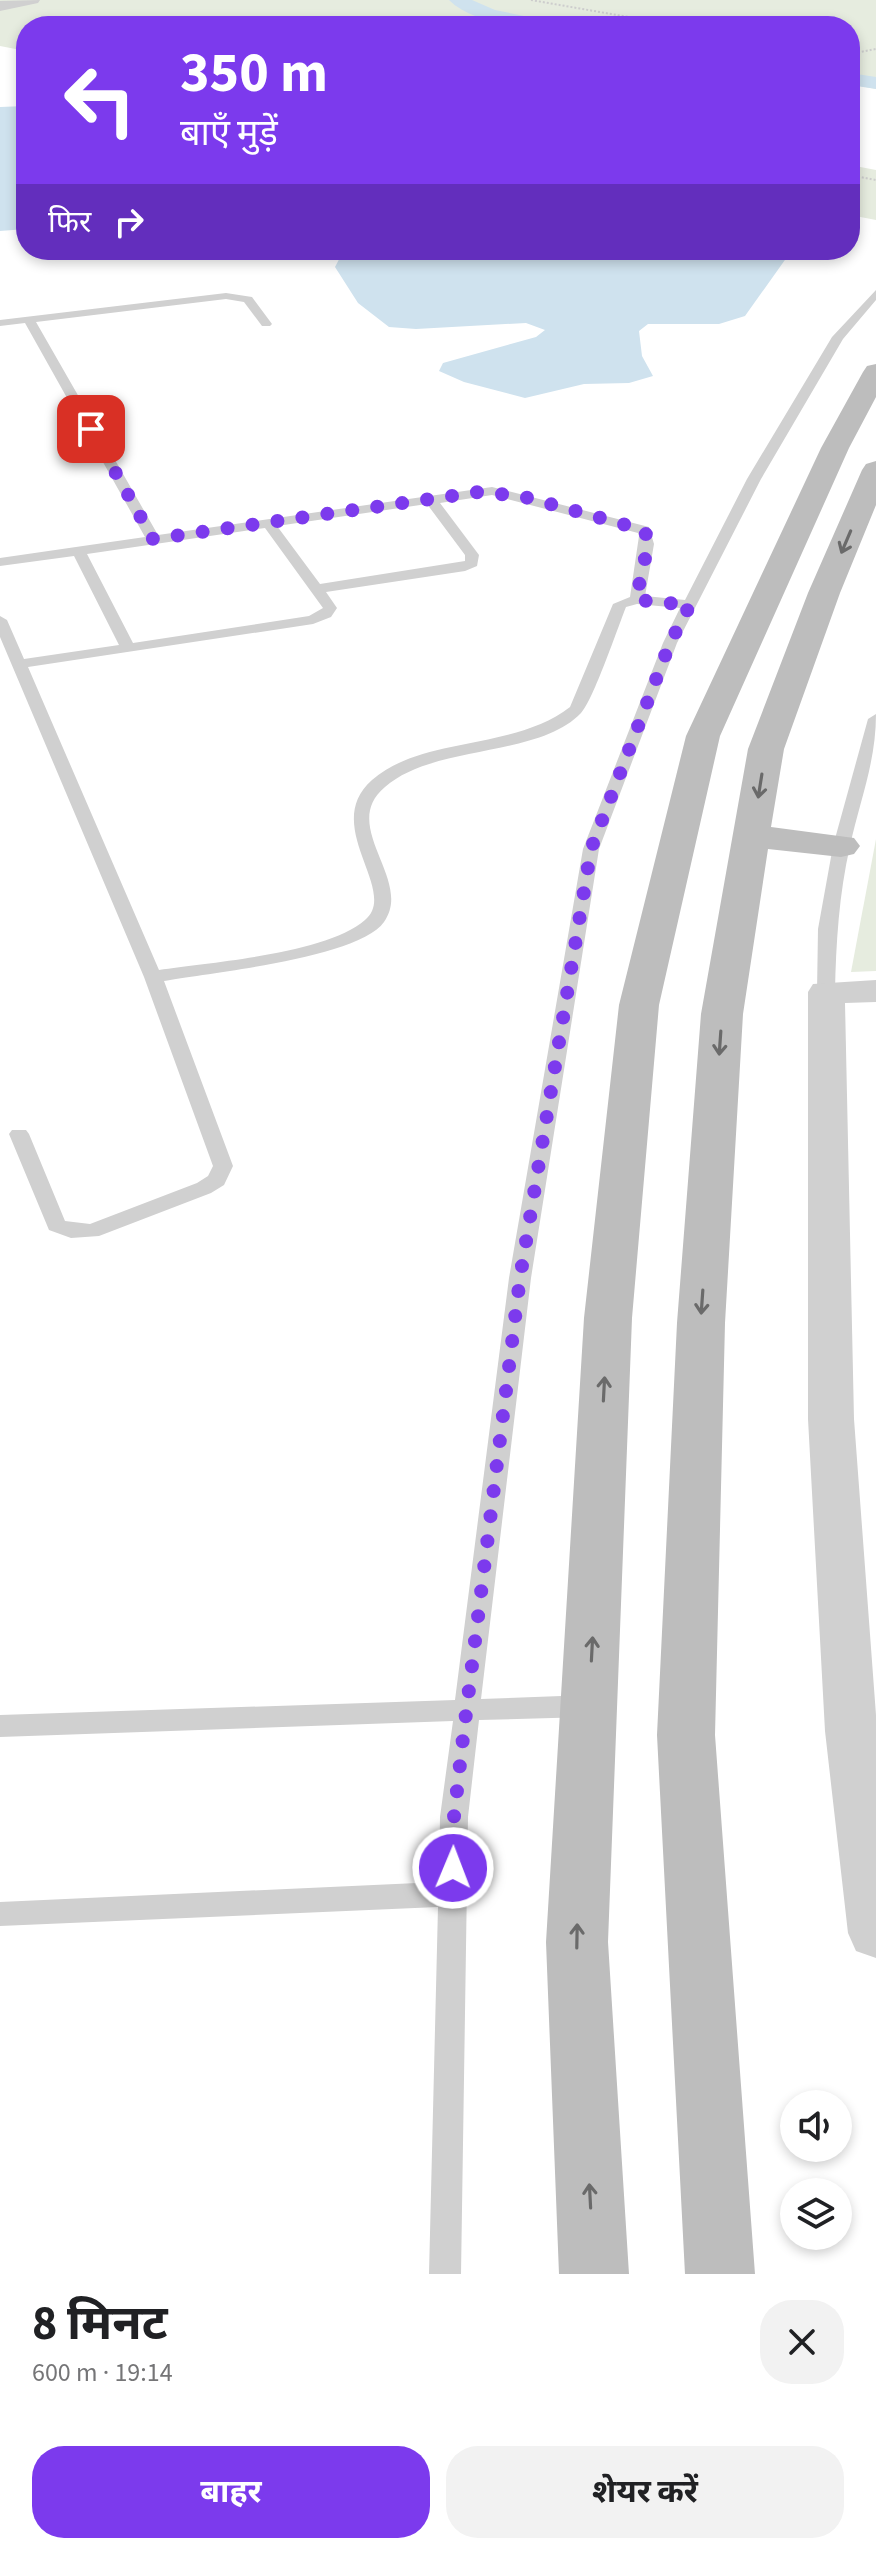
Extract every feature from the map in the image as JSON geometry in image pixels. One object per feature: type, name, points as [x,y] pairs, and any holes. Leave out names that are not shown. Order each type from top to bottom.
[{"type":"main road","points":[[594,2274],[577,1942],[608,1318],[639,1005],[703,736],[810,502],[876,372]]},
{"type":"main road","points":[[720,2274],[686,1735],[701,1323],[722,1014],[766,749],[824,593],[876,470]]},
{"type":"main road","points":[[752,836],[841,846]]},
{"type":"street","points":[[0,6],[32,0]]},
{"type":"street","points":[[876,991],[826,992],[831,1419],[851,1731],[876,1933]]},
{"type":"lane","points":[[445,2274],[454,1817],[520,1278],[591,849],[670,643],[754,479],[838,337],[876,293]]},
{"type":"lane","points":[[0,323],[238,296],[248,299],[266,324]]},
{"type":"lane","points":[[29,320],[153,539]]},
{"type":"lane","points":[[0,562],[479,492],[504,492],[636,526],[648,535],[649,546],[639,573],[637,600]]},
{"type":"lane","points":[[317,589],[460,568],[472,563],[472,555],[430,499]]},
{"type":"lane","points":[[19,664],[313,620],[326,614],[330,608],[268,523]]},
{"type":"lane","points":[[78,550],[128,648]]},
{"type":"lane","points":[[153,977],[321,946],[368,928],[384,906],[384,893],[366,853],[359,824],[369,793],[387,774],[406,765],[533,732],[572,715],[620,604],[637,600],[690,605]]},
{"type":"lane","points":[[0,620],[153,977],[223,1166],[217,1180],[204,1188],[92,1231],[71,1231],[56,1225],[19,1134]]},
{"type":"lane","points":[[826,992],[827,929],[841,846],[876,719]]},
{"type":"lane","points":[[0,1726],[589,1706]]},
{"type":"lane","points":[[0,1914],[453,1894]]},
{"type":"path","points":[[531,0],[623,16]]},
{"type":"shaded area","points":[[0,0],[876,0],[876,89],[860,86],[860,16],[16,16],[16,49],[0,46]]},
{"type":"shaded area","points":[[860,167],[876,170],[876,220],[860,217]]},
{"type":"shaded area","points":[[876,839],[876,971],[851,972]]},
{"type":"water","points":[[16,106],[16,230],[0,231],[0,107]]},
{"type":"water","points":[[339,260],[785,260],[745,316],[719,324],[648,324],[639,331],[642,356],[653,376],[629,383],[584,384],[525,398],[464,382],[439,371],[443,363],[536,337],[545,330],[526,323],[416,329],[389,327],[358,303],[335,267]]},
{"type":"waterway","points":[[458,0],[500,16]]},
{"type":"waterway","points":[[860,81],[876,83]]},
{"type":"route","points":[[91,429],[153,539],[479,492],[504,492],[644,530],[649,546],[639,573],[637,600],[690,605],[670,643],[591,849],[520,1278],[454,1817],[453,1868]]}]
